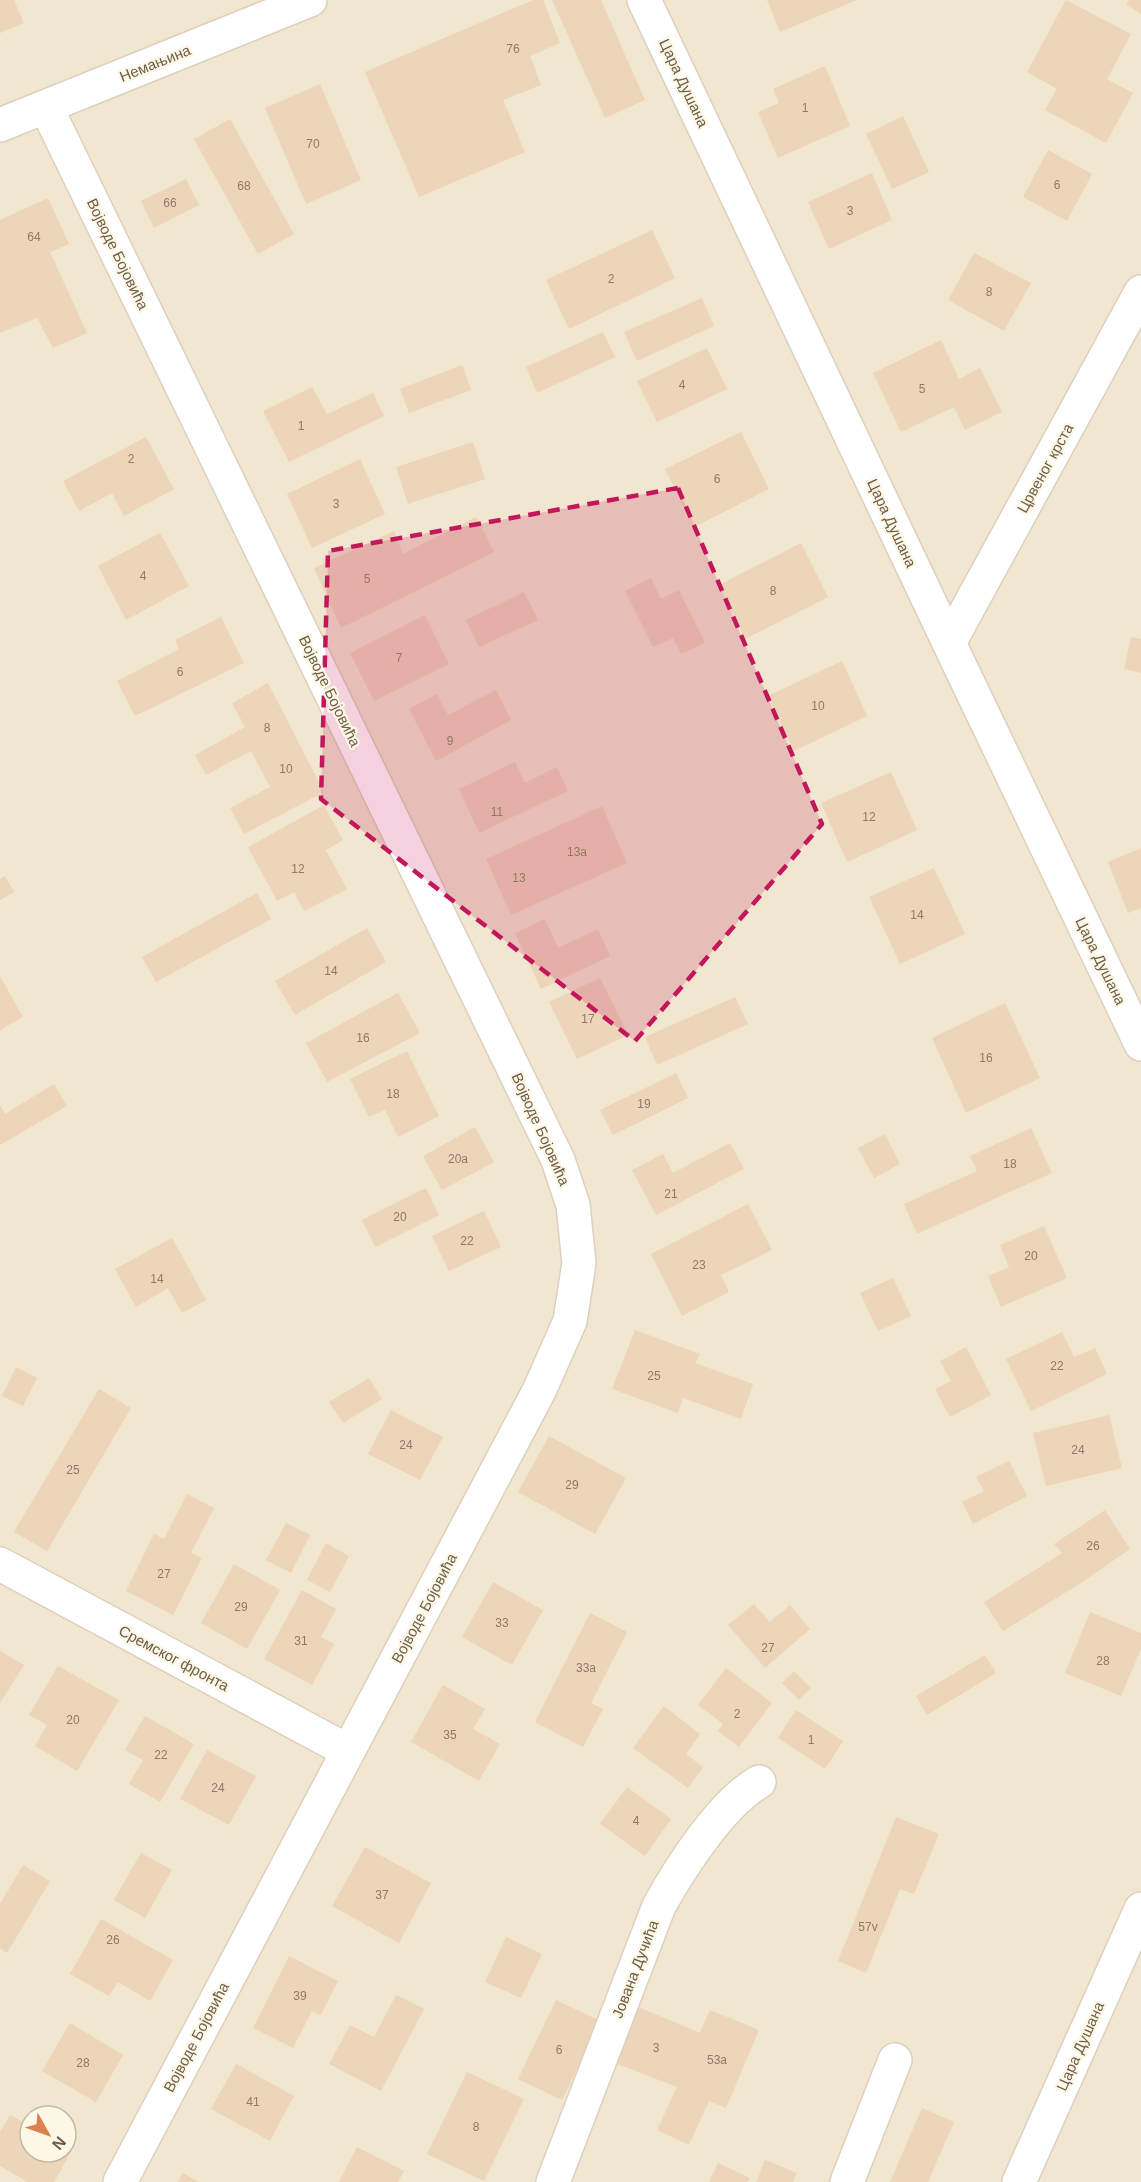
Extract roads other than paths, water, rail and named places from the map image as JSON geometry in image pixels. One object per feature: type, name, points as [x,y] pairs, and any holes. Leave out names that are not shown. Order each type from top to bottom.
[{"type":"street","name":"Немањина","points":[[0,125],[310,0]]},
{"type":"street","name":"Цара Душана","points":[[644,0],[948,643],[1141,1044]]},
{"type":"street","name":"Војводе Бојовића","points":[[46,107],[553,1150],[573,1205],[579,1263],[570,1321],[539,1391],[120,2182]]},
{"type":"street","name":"Црвеног крста","points":[[948,643],[1141,292]]},
{"type":"street","name":"Сремског фронта","points":[[0,1564],[348,1751]]},
{"type":"street","name":"Јована Дучића","points":[[553,2182],[660,1906],[674,1880],[710,1830],[745,1790],[759,1782]]},
{"type":"street","name":"Цара Душана","points":[[1018,2182],[1141,1909]]},
{"type":"street","points":[[847,2182],[895,2060]]}]
